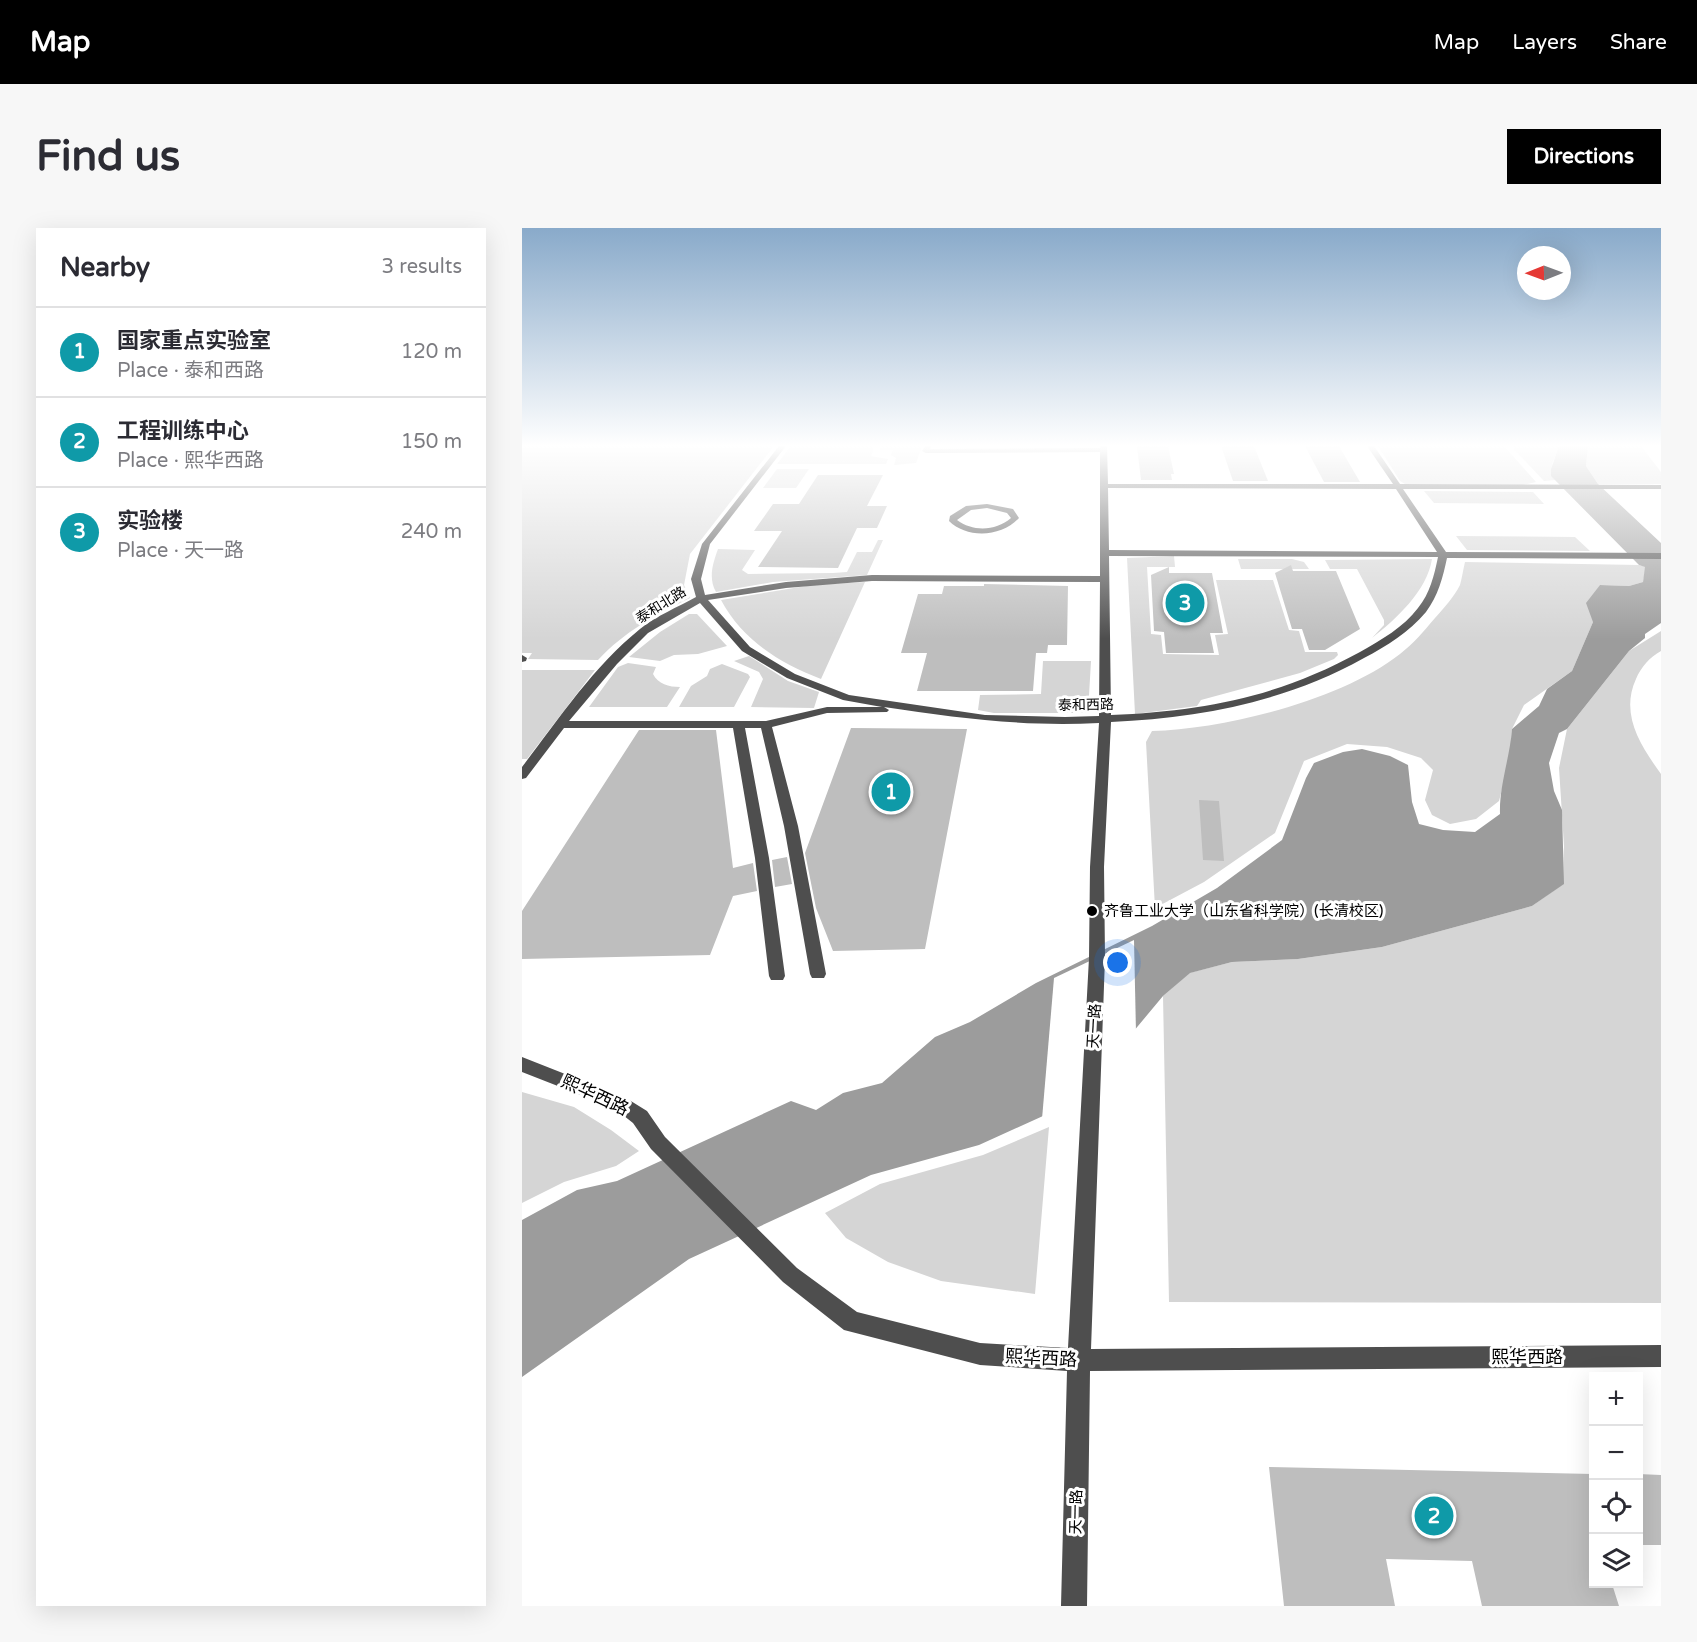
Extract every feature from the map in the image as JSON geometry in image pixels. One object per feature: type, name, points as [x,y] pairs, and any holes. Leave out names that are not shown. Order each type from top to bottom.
[{"type":"street","name":"泰和北路","points":[[522,775],[609,665],[644,631],[700,598],[696,579],[706,544],[732,510]]},
{"type":"street","points":[[965,510],[953,518],[953,521],[963,528],[980,530],[1007,525],[1015,518],[1007,510]]},
{"type":"street","name":"天一路","points":[[1074,1606],[1079,1360],[1097,958],[1097,867],[1105,720],[1105,510]]},
{"type":"street","points":[[1413,510],[1443,554]]},
{"type":"street","points":[[1104,553],[1661,556]]},
{"type":"street","name":"泰和西路","points":[[700,598],[746,649],[791,676],[848,698],[985,718],[1105,720],[1167,716],[1229,706],[1288,690],[1338,669],[1391,639],[1422,610],[1438,581],[1443,554]]},
{"type":"street","points":[[700,598],[786,585],[873,578],[1104,579]]},
{"type":"street","points":[[561,724],[766,725],[827,710],[949,711]]},
{"type":"street","points":[[738,725],[762,858],[777,976]]},
{"type":"street","points":[[766,725],[791,826],[818,975]]},
{"type":"street","name":"熙华西路","points":[[522,1064],[620,1103],[640,1117],[658,1143],[790,1275],[852,1322],[980,1354],[1079,1360],[1661,1356]]},
{"type":"shaded area","points":[[522,510],[724,510],[690,554],[684,585],[690,598],[641,625],[618,641],[598,660],[528,659],[532,653],[522,653]]},
{"type":"shaded area","points":[[1585,510],[1626,510],[1661,543],[1661,623],[1645,634],[1645,638],[1629,651],[1567,729],[1559,733],[1549,763],[1554,791],[1562,810],[1564,884],[1532,906],[1382,947],[1298,959],[1232,962],[1190,973],[1163,996],[1133,1032],[1054,1111],[979,1145],[871,1175],[689,1259],[522,1377],[522,1220],[577,1190],[617,1181],[791,1101],[816,1110],[843,1093],[882,1083],[935,1037],[970,1022],[1036,983],[1152,926],[1217,888],[1282,840],[1314,763],[1343,752],[1362,749],[1390,756],[1408,765],[1412,802],[1419,824],[1443,830],[1475,832],[1500,814],[1501,793],[1512,729],[1539,706],[1547,689],[1572,671],[1593,622],[1586,603],[1600,585],[1629,586],[1643,582],[1645,567],[1639,565]]},
{"type":"shaded area","points":[[1456,536],[1575,537],[1590,551],[1467,550]]},
{"type":"shaded area","points":[[878,540],[883,540],[867,575],[773,582],[716,592],[712,581],[712,570],[718,549],[755,550],[742,570],[748,574],[833,573],[847,572],[857,552],[872,552]]},
{"type":"shaded area","points":[[1174,556],[1175,567],[1147,567],[1151,634],[1161,635],[1163,654],[1219,655],[1215,635],[1228,634],[1216,580],[1273,580],[1289,630],[1299,631],[1305,652],[1337,652],[1338,655],[1334,659],[1300,673],[1201,700],[1197,706],[1135,714],[1127,558]]},
{"type":"shaded area","points":[[1238,559],[1292,559],[1304,562],[1309,569],[1241,569]]},
{"type":"shaded area","points":[[1432,559],[1429,571],[1417,593],[1391,622],[1372,638],[1384,625],[1384,620],[1357,569],[1330,569],[1325,560]]},
{"type":"shaded area","points":[[1465,562],[1639,565],[1646,567],[1643,582],[1629,586],[1600,585],[1593,622],[1572,671],[1524,705],[1512,729],[1510,758],[1499,801],[1476,819],[1450,824],[1432,815],[1425,800],[1433,770],[1421,758],[1387,747],[1347,744],[1304,761],[1275,833],[1204,882],[1155,908],[1146,742],[1152,731],[1213,725],[1282,709],[1347,685],[1376,670],[1409,646],[1455,594],[1460,585]]},
{"type":"shaded area","points":[[865,582],[821,679],[777,658],[751,639],[730,615],[721,600],[812,585]]},
{"type":"shaded area","points":[[689,614],[697,614],[727,646],[698,654],[674,655],[660,661],[629,657],[660,632]]},
{"type":"shaded area","points":[[1661,631],[1661,651],[1640,670],[1630,705],[1635,729],[1646,752],[1661,774],[1661,1303],[1169,1302],[1163,996],[1189,973],[1232,962],[1298,959],[1382,947],[1532,906],[1563,884],[1564,846],[1559,768],[1567,729],[1629,651]]},
{"type":"shaded area","points":[[749,656],[788,681],[819,692],[814,708],[751,707],[763,679],[759,672],[734,661]]},
{"type":"shaded area","points":[[1043,661],[1091,661],[1088,713],[994,713],[978,710],[980,695],[1041,694]]},
{"type":"shaded area","points":[[628,663],[656,667],[653,674],[661,683],[680,687],[667,707],[589,707],[618,667]]},
{"type":"shaded area","points":[[722,664],[748,674],[750,677],[734,707],[679,707],[691,686],[707,676],[710,669]]},
{"type":"shaded area","points":[[522,670],[595,670],[527,759],[522,759]]},
{"type":"shaded area","points":[[522,1092],[574,1107],[639,1151],[616,1166],[564,1182],[522,1203]]},
{"type":"shaded area","points":[[1049,1127],[1035,1294],[941,1281],[888,1262],[846,1238],[825,1213],[880,1184],[983,1155]]},
{"type":"pier","points":[[1134,940],[1136,1033],[1056,1113],[1042,1119],[1054,978]]},
{"type":"building","points":[[769,510],[885,510],[877,528],[857,528],[838,568],[758,567],[782,531],[754,531]]},
{"type":"building","points":[[1291,565],[1293,571],[1336,571],[1360,629],[1325,650],[1309,650],[1302,629],[1292,629],[1275,573]]},
{"type":"building","points":[[1169,567],[1169,573],[1212,573],[1223,633],[1210,633],[1214,653],[1166,653],[1164,632],[1154,631],[1151,575]]},
{"type":"building","points":[[984,584],[1068,586],[1067,645],[1048,645],[1047,653],[1036,653],[1033,691],[917,691],[927,653],[901,653],[918,594],[942,594],[944,586],[984,586]]},
{"type":"building","points":[[851,728],[967,729],[925,949],[833,951],[816,908],[805,853]]},
{"type":"building","points":[[639,730],[716,730],[733,868],[753,863],[757,891],[733,896],[710,955],[522,959],[522,911]]},
{"type":"building","points":[[1199,800],[1219,801],[1224,861],[1203,860]]},
{"type":"building","points":[[787,857],[792,884],[775,887],[772,860]]},
{"type":"building","points":[[1269,1467],[1589,1474],[1589,1588],[1613,1588],[1619,1606],[1482,1606],[1472,1561],[1386,1559],[1395,1606],[1284,1606]]},
{"type":"building","points":[[1643,1474],[1661,1475],[1661,1545],[1643,1545]]},
{"type":"place","name":"实验楼","points":[[1185,603]]},
{"type":"place","name":"国家重点实验室","points":[[891,792]]},
{"type":"place","name":"齐鲁工业大学（山东省科学院）(长清校区)","points":[[1092,911]]},
{"type":"place","name":"工程训练中心","points":[[1434,1516]]}]
